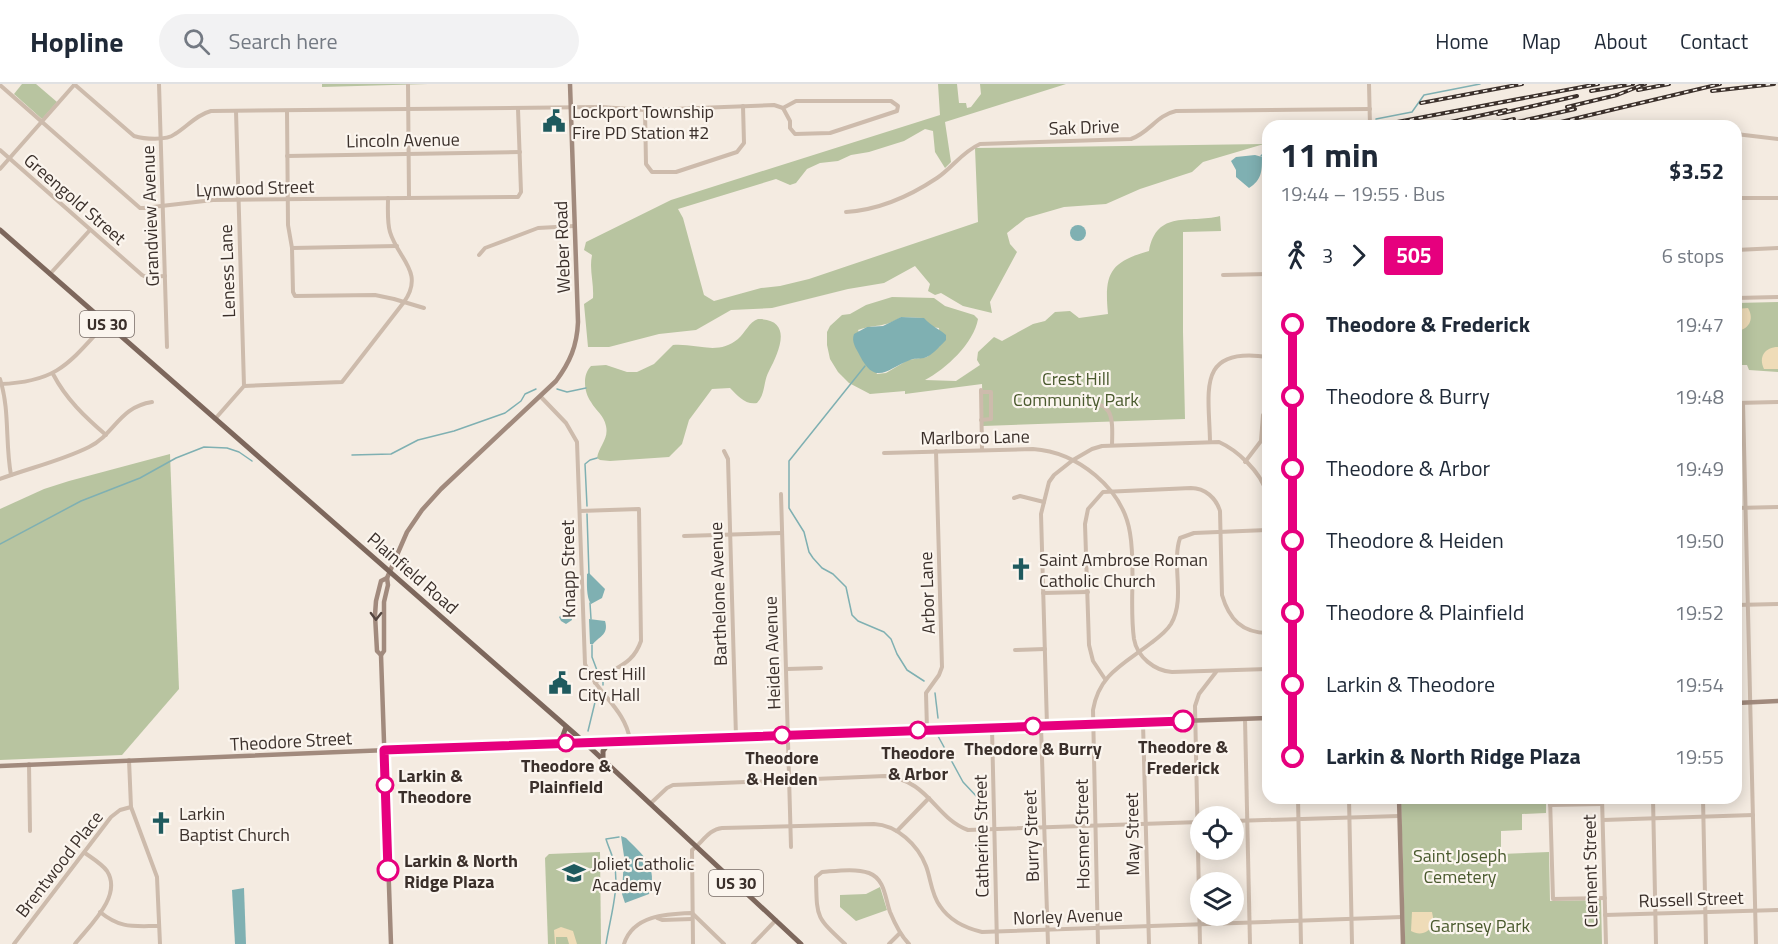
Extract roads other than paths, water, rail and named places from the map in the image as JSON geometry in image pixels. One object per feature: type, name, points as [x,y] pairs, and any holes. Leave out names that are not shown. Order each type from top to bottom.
[{"type":"main road","name":"Weber Road","points":[[381,655],[377,651],[376,601],[381,581],[387,578],[407,532],[422,510],[441,489],[541,397],[566,367],[574,350],[577,336],[570,84]]},
{"type":"main road","name":"Plainfield Road","points":[[0,230],[584,742],[801,944]]},
{"type":"main road","points":[[387,578],[388,585],[384,602],[384,651],[381,655],[391,944]]},
{"type":"main road","points":[[1742,702],[1778,701]]},
{"type":"main road","name":"Theodore Street","points":[[0,766],[630,740],[1262,718]]},
{"type":"main road","points":[[552,744],[562,738],[566,727]]},
{"type":"main road","points":[[603,760],[603,752],[610,741]]},
{"type":"main road","points":[[1399,804],[1403,944]]},
{"type":"street","points":[[0,169],[75,84],[134,136],[141,138],[161,138],[174,135],[204,113],[236,111],[601,107],[645,110],[774,105],[783,108],[790,121],[790,128],[795,134],[830,132],[897,111],[898,106],[891,100],[796,101],[783,108]]},
{"type":"street","name":"Grandview Avenue","points":[[159,84],[167,347]]},
{"type":"street","points":[[408,84],[409,198]]},
{"type":"street","points":[[1369,84],[1370,120]]},
{"type":"street","name":"Lynwood Street","points":[[0,85],[140,208],[206,200],[518,197],[520,195],[520,152]]},
{"type":"street","points":[[645,110],[646,164],[652,172],[669,174],[737,152],[744,143],[743,106]]},
{"type":"street","points":[[518,109],[520,152]]},
{"type":"street","name":"Sak Drive","points":[[846,212],[868,210],[906,196],[938,178],[965,152],[980,144],[1131,139],[1146,132],[1162,116],[1176,111],[1370,109]]},
{"type":"street","name":"Leness Lane","points":[[236,111],[244,386]]},
{"type":"street","points":[[287,111],[287,199],[292,248],[293,292],[296,296],[375,295],[424,308]]},
{"type":"street","points":[[1742,135],[1778,139]]},
{"type":"street","name":"Greengold Street","points":[[0,150],[142,275],[146,277],[165,276]]},
{"type":"street","name":"Lincoln Avenue","points":[[287,156],[520,152]]},
{"type":"street","points":[[215,418],[244,386],[342,382],[410,294],[412,276],[389,227],[388,198]]},
{"type":"street","points":[[1742,198],[1778,198]]},
{"type":"street","points":[[478,255],[485,248],[538,228],[574,226]]},
{"type":"street","points":[[50,274],[90,230]]},
{"type":"street","points":[[292,248],[397,246]]},
{"type":"street","points":[[1742,250],[1778,248]]},
{"type":"street","points":[[1223,276],[1262,274]]},
{"type":"street","points":[[1742,298],[1778,297]]},
{"type":"street","points":[[11,475],[5,399],[0,382],[23,383],[53,374],[70,362],[106,323]]},
{"type":"street","points":[[1262,357],[1228,358],[1212,372],[1209,384],[1210,441],[1224,445],[1245,462],[1258,475],[1262,483]]},
{"type":"street","points":[[53,374],[60,388],[73,404],[106,435]]},
{"type":"street","points":[[981,420],[991,419],[991,392],[981,391],[981,420],[982,450]]},
{"type":"street","name":"Knapp Street","points":[[541,397],[566,423],[577,442],[585,663],[595,682],[618,710],[628,729],[630,740]]},
{"type":"street","points":[[0,479],[87,448],[106,435],[127,412],[139,405],[152,402]]},
{"type":"street","points":[[1756,944],[1743,403],[1778,402]]},
{"type":"street","points":[[1078,404],[1098,403],[1106,407],[1112,422],[1112,445]]},
{"type":"street","points":[[1245,462],[1261,441],[1262,428]]},
{"type":"street","name":"Burry Street","points":[[1048,944],[1045,828],[1045,650],[1040,522],[1044,502],[1052,478],[1063,466],[1095,447],[1210,441]]},
{"type":"street","name":"Marlboro Lane","points":[[884,453],[1045,450],[1073,460],[1097,477],[1124,513],[1129,530],[1134,639],[1140,652]]},
{"type":"street","name":"Barthelone Avenue","points":[[724,451],[728,459],[736,737]]},
{"type":"street","name":"Arbor Lane","points":[[927,730],[926,693],[942,667],[936,452]]},
{"type":"street","points":[[1262,530],[1221,531],[1194,533],[1180,538],[1176,555],[1178,598],[1175,616],[1163,634],[1105,679],[1096,666],[1090,650],[1086,518],[1092,503],[1102,493],[1109,491],[1200,489],[1219,506],[1221,531],[1222,595],[1225,604],[1242,627],[1249,632],[1262,633]]},
{"type":"street","name":"Heiden Avenue","points":[[781,494],[791,846]]},
{"type":"street","points":[[1014,498],[1020,496],[1044,502]]},
{"type":"street","points":[[1742,508],[1778,507]]},
{"type":"street","points":[[580,511],[639,509],[641,640],[632,658],[626,664],[595,682]]},
{"type":"street","points":[[684,536],[782,533]]},
{"type":"street","points":[[1043,593],[1088,592]]},
{"type":"street","points":[[1742,605],[1778,604]]},
{"type":"street","points":[[1014,650],[1045,650]]},
{"type":"street","points":[[1140,652],[1147,661],[1162,671],[1262,669]]},
{"type":"street","points":[[787,669],[821,668]]},
{"type":"street","points":[[1198,806],[1195,706],[1199,694],[1216,671]]},
{"type":"street","name":"Hosmer Street","points":[[1098,944],[1093,724],[1095,700],[1105,679]]},
{"type":"street","points":[[1245,719],[1251,944]]},
{"type":"street","name":"May Street","points":[[1143,723],[1149,944]]},
{"type":"street","name":"Catherine Street","points":[[992,728],[997,944]]},
{"type":"street","points":[[129,760],[131,807],[157,877],[160,944]]},
{"type":"street","points":[[29,764],[30,831]]},
{"type":"street","points":[[651,803],[673,785],[894,777],[913,785],[962,828],[968,830],[1190,823]]},
{"type":"street","points":[[693,944],[691,855],[692,850],[715,828],[874,824],[890,826],[897,831],[929,798]]},
{"type":"street","points":[[1298,804],[1300,944]]},
{"type":"street","points":[[1349,804],[1352,944]]},
{"type":"street","points":[[1602,804],[1550,805],[1553,899],[1605,898]]},
{"type":"street","name":"Clement Street","points":[[1602,804],[1606,944]]},
{"type":"street","points":[[1653,804],[1656,944]]},
{"type":"street","points":[[1703,804],[1706,944]]},
{"type":"street","name":"Brentwood Place","points":[[14,944],[111,817],[120,810],[131,807]]},
{"type":"street","points":[[1603,820],[1753,815]]},
{"type":"street","points":[[1244,821],[1399,816]]},
{"type":"street","name":"Norley Avenue","points":[[897,831],[921,855],[934,895],[946,914],[968,928],[996,933],[1190,925]]},
{"type":"street","points":[[75,944],[109,898],[111,888],[111,880],[106,870],[85,853]]},
{"type":"street","points":[[845,944],[817,912],[818,874],[822,872],[862,871],[877,877],[882,884],[891,914],[900,933],[909,944]]},
{"type":"street","name":"Russell Street","points":[[1605,915],[1778,910]]},
{"type":"street","points":[[100,912],[113,922],[124,926],[159,926]]},
{"type":"street","points":[[662,912],[692,913],[724,944]]},
{"type":"street","points":[[624,944],[633,927],[657,918],[662,912]]},
{"type":"street","points":[[662,912],[662,922]]},
{"type":"street","name":"Norley Avenue","points":[[1244,923],[1402,917]]},
{"type":"street","points":[[657,918],[662,922],[692,919]]},
{"type":"street","points":[[753,944],[776,920]]},
{"type":"street","points":[[1199,926],[1200,944]]},
{"type":"street","points":[[889,944],[900,933]]},
{"type":"water","points":[[1255,155],[1262,157],[1261,171],[1257,182],[1249,188],[1236,177],[1236,170],[1231,161],[1236,157]]},
{"type":"water","points":[[1078,225],[1086,233],[1078,241],[1070,233]]},
{"type":"water","points":[[901,317],[924,318],[946,335],[946,340],[933,353],[924,358],[912,359],[883,373],[871,371],[856,348],[853,340],[854,334],[867,327],[883,326]]},
{"type":"water","points":[[589,573],[605,589],[602,598],[591,604],[587,590],[587,574]]},
{"type":"water","points":[[570,608],[572,620],[566,624],[559,617]]},
{"type":"water","points":[[589,619],[605,621],[606,625],[603,634],[593,644],[590,644]]},
{"type":"water","points":[[621,836],[626,838],[648,862],[652,876],[649,894],[625,903],[622,894],[624,856]]},
{"type":"water","points":[[244,888],[246,944],[235,944],[232,890]]},
{"type":"waterway","points":[[1376,119],[1412,112],[1424,95],[1480,84]]},
{"type":"waterway","points":[[865,366],[789,461],[789,508],[804,532],[809,552],[813,558],[846,587],[852,615],[858,621],[884,632],[891,639],[907,670],[924,681]]},
{"type":"waterway","points":[[557,389],[567,392],[586,388]]},
{"type":"waterway","points":[[352,455],[391,454],[418,440],[454,431],[505,413],[521,401],[525,394],[536,389]]},
{"type":"waterway","points":[[0,544],[81,501],[140,478],[176,458],[204,447],[227,448],[239,452],[252,461]]},
{"type":"waterway","points":[[587,506],[585,464],[597,458]]},
{"type":"waterway","points":[[587,514],[589,574]]},
{"type":"waterway","points":[[590,603],[591,619]]},
{"type":"waterway","points":[[592,645],[592,657],[598,673]]},
{"type":"waterway","points":[[603,679],[603,685]]},
{"type":"waterway","points":[[935,693],[938,718]]},
{"type":"waterway","points":[[588,731],[597,694]]},
{"type":"waterway","points":[[938,736],[963,782],[978,798]]},
{"type":"waterway","points":[[606,944],[616,882],[614,862],[606,839],[619,837]]},
{"type":"railway","points":[[1421,103],[1522,84]]},
{"type":"railway","points":[[1408,120],[1598,84]]},
{"type":"railway","points":[[1591,91],[1633,84]]},
{"type":"railway","points":[[1567,107],[1617,95],[1645,84]]},
{"type":"railway","points":[[1638,90],[1669,84]]},
{"type":"railway","points":[[1569,120],[1720,84]]},
{"type":"railway","points":[[1712,91],[1774,84]]},
{"type":"railway","points":[[1498,114],[1577,96]]},
{"type":"railway","points":[[1526,120],[1575,109]]},
{"type":"railway","points":[[1460,120],[1506,110]]},
{"type":"railway","points":[[1509,120],[1514,119]]},
{"type":"place","name":"Lockport Township Fire PD Station #2","points":[[554,121]]},
{"type":"place","name":"Saint Ambrose Roman Catholic Church","points":[[1021,569]]},
{"type":"place","name":"Crest Hill City Hall","points":[[560,683]]},
{"type":"place","name":"Theodore & Frederick","points":[[1183,721]]},
{"type":"place","name":"Theodore & Burry","points":[[1033,726]]},
{"type":"place","name":"Theodore & Arbor","points":[[918,730]]},
{"type":"place","name":"Theodore & Heiden","points":[[782,735]]},
{"type":"place","name":"Theodore & Plainfield","points":[[566,743]]},
{"type":"place","name":"Larkin & Theodore","points":[[385,785]]},
{"type":"place","name":"Larkin Baptist Church","points":[[161,823]]},
{"type":"place","name":"Larkin & North Ridge Plaza","points":[[388,870]]},
{"type":"place","name":"Joliet Catholic Academy","points":[[574,873]]},
{"type":"park label","name":"Crest Hill Community Park","points":[[1076,388]]},
{"type":"park label","name":"Saint Joseph Cemetery","points":[[1460,865]]},
{"type":"park label","name":"Garnsey Park","points":[[1480,925]]}]
